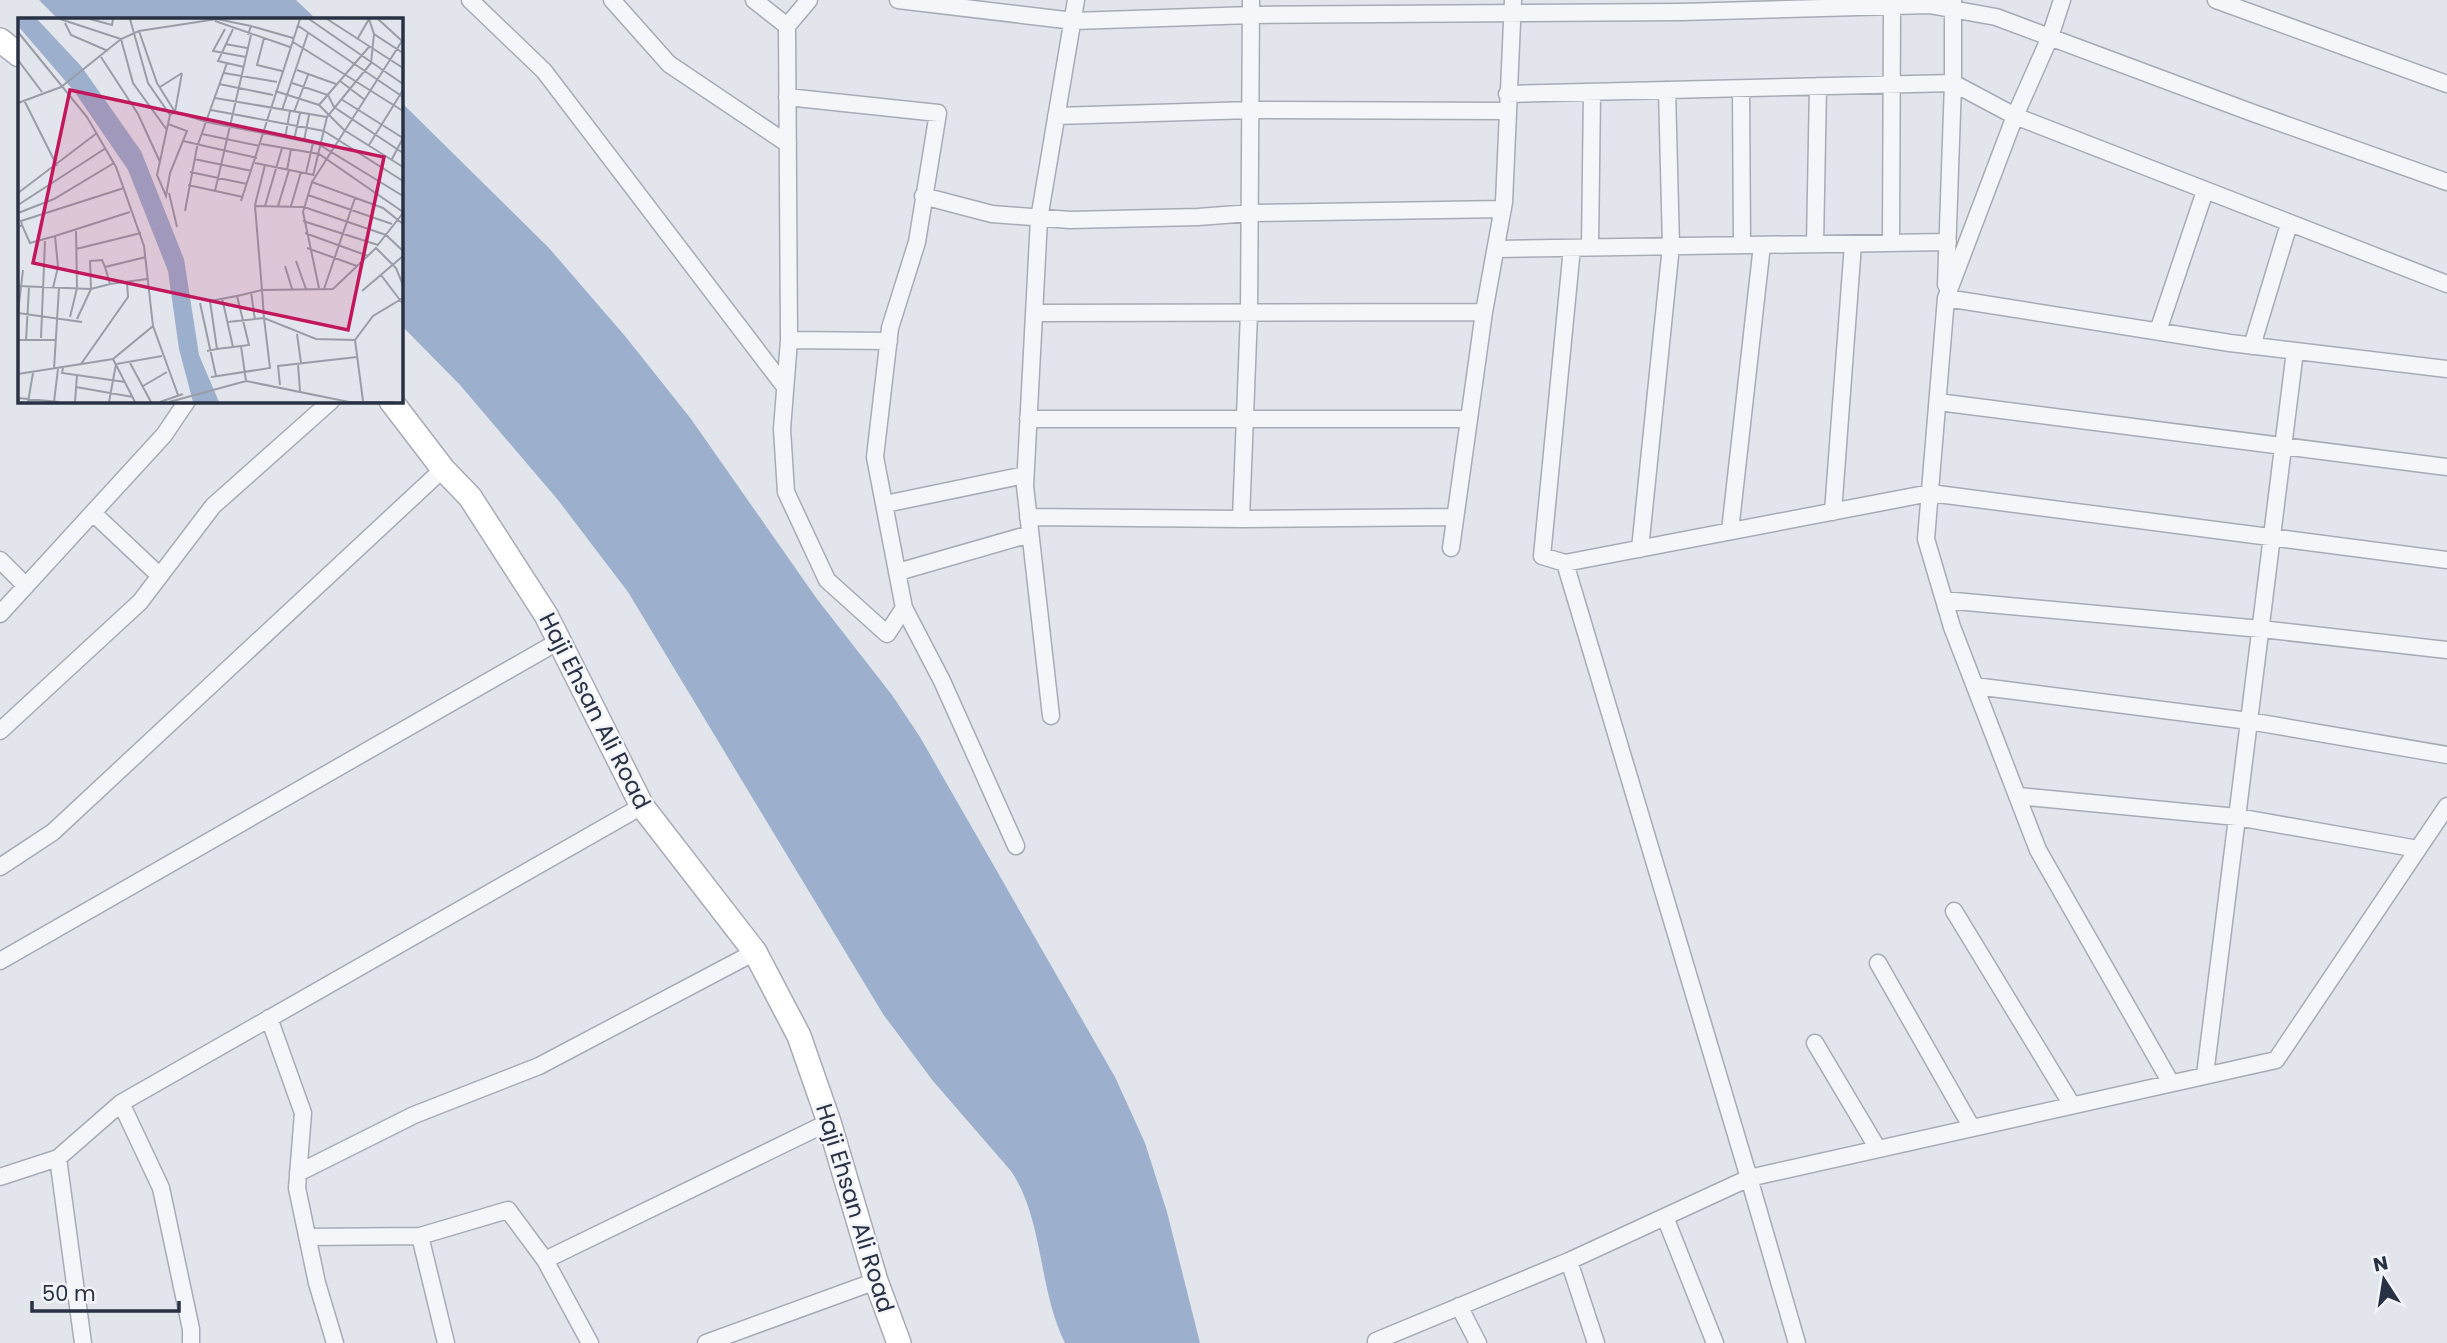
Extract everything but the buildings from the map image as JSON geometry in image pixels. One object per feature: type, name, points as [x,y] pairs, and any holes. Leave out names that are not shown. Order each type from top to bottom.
[{"type":"street","points":[[470,0],[544,71],[785,387]]},
{"type":"street","points":[[612,0],[669,64],[788,144]]},
{"type":"street","points":[[754,0],[787,26]]},
{"type":"street","points":[[809,0],[787,26],[789,340],[782,429],[786,492],[827,580],[887,634],[904,608]]},
{"type":"street","points":[[898,0],[1074,21],[1252,8],[1822,5],[1892,8],[1953,5],[1996,17],[2447,182]]},
{"type":"street","points":[[1051,716],[1025,475],[1039,219],[1076,0]]},
{"type":"street","points":[[1946,298],[2015,116],[2050,37],[2062,0]]},
{"type":"street","points":[[2216,0],[2447,84]]},
{"type":"street","points":[[1953,5],[1946,298],[1926,540],[1952,627],[2038,850],[2171,1083]]},
{"type":"street","points":[[1451,548],[1503,209],[1512,7]]},
{"type":"street","points":[[1241,519],[1249,313],[1252,8]]},
{"type":"street","points":[[1891,243],[1892,8]]},
{"type":"street","points":[[0,40],[18,54]]},
{"type":"street","points":[[1056,116],[1507,103],[1592,92],[1953,83],[2015,116],[2447,284]]},
{"type":"street","points":[[1815,244],[1818,86]]},
{"type":"street","points":[[1741,89],[1742,246]]},
{"type":"street","points":[[1640,549],[1671,246],[1667,90]]},
{"type":"street","points":[[1590,247],[1592,92]]},
{"type":"street","points":[[787,97],[938,113],[917,242],[890,328],[875,457],[904,608],[942,681],[1016,846]]},
{"type":"street","points":[[2158,331],[2205,191]]},
{"type":"street","points":[[923,196],[992,214],[1039,219],[1503,209]]},
{"type":"street","points":[[2252,346],[2289,224]]},
{"type":"street","points":[[1496,249],[1948,243]]},
{"type":"street","points":[[1833,512],[1853,244]]},
{"type":"street","points":[[1730,531],[1762,245]]},
{"type":"street","points":[[1573,248],[1542,556],[1565,563],[1930,493],[2447,560]]},
{"type":"street","points":[[1946,298],[2252,346],[2447,369]]},
{"type":"street","points":[[1034,313],[1485,313]]},
{"type":"street","points":[[789,340],[889,341]]},
{"type":"street","points":[[2205,1075],[2295,351]]},
{"type":"street","points":[[0,614],[164,435],[186,402]]},
{"type":"street","points":[[0,732],[140,602],[213,506],[330,402]]},
{"type":"street","name":"Haji Ehsan Ali Road","points":[[392,402],[443,470],[470,497],[546,615],[642,806],[755,951],[799,1036],[829,1122],[876,1281],[899,1343]]},
{"type":"street","points":[[1938,402],[2447,467]]},
{"type":"street","points":[[1028,419],[1469,419]]},
{"type":"street","points":[[0,867],[53,832],[443,470]]},
{"type":"street","points":[[885,503],[1025,475]]},
{"type":"street","points":[[93,513],[160,576]]},
{"type":"street","points":[[1028,517],[1455,517]]},
{"type":"street","points":[[898,572],[1030,534]]},
{"type":"street","points":[[0,560],[26,586]]},
{"type":"street","points":[[1565,563],[1797,1343]]},
{"type":"street","points":[[1944,600],[2261,629],[2447,650]]},
{"type":"street","points":[[0,961],[559,641]]},
{"type":"street","points":[[1975,686],[2249,721],[2447,755]]},
{"type":"street","points":[[2018,796],[2237,817],[2418,849]]},
{"type":"street","points":[[0,1177],[58,1158],[121,1103],[642,806]]},
{"type":"street","points":[[1377,1343],[1376,1341],[1569,1261],[1749,1178],[2276,1060],[2447,806]]},
{"type":"street","points":[[1954,911],[2072,1105]]},
{"type":"street","points":[[298,1173],[414,1115],[539,1066],[755,951]]},
{"type":"street","points":[[1878,963],[1972,1128]]},
{"type":"street","points":[[269,1018],[303,1113],[297,1188],[317,1283],[335,1343]]},
{"type":"street","points":[[1815,1043],[1878,1149]]},
{"type":"street","points":[[121,1103],[161,1188],[191,1329],[191,1343]]},
{"type":"street","points":[[545,1261],[829,1122]]},
{"type":"street","points":[[58,1158],[83,1343]]},
{"type":"street","points":[[307,1237],[420,1236],[508,1210],[545,1261],[590,1343]]},
{"type":"street","points":[[1665,1217],[1715,1343]]},
{"type":"street","points":[[420,1236],[446,1343]]},
{"type":"street","points":[[1569,1261],[1596,1343]]},
{"type":"street","points":[[705,1343],[730,1339],[876,1281]]},
{"type":"street","points":[[1459,1307],[1478,1343]]},
{"type":"water","points":[[39,0],[296,0],[315,18],[57,18]]},
{"type":"water","points":[[402,103],[549,248],[625,336],[691,419],[817,599],[892,695],[920,737],[1115,1077],[1145,1143],[1167,1212],[1200,1343],[1065,1343],[1050,1300],[1030,1211],[1011,1171],[933,1081],[883,1014],[628,592],[558,500],[460,385],[402,326]]}]
